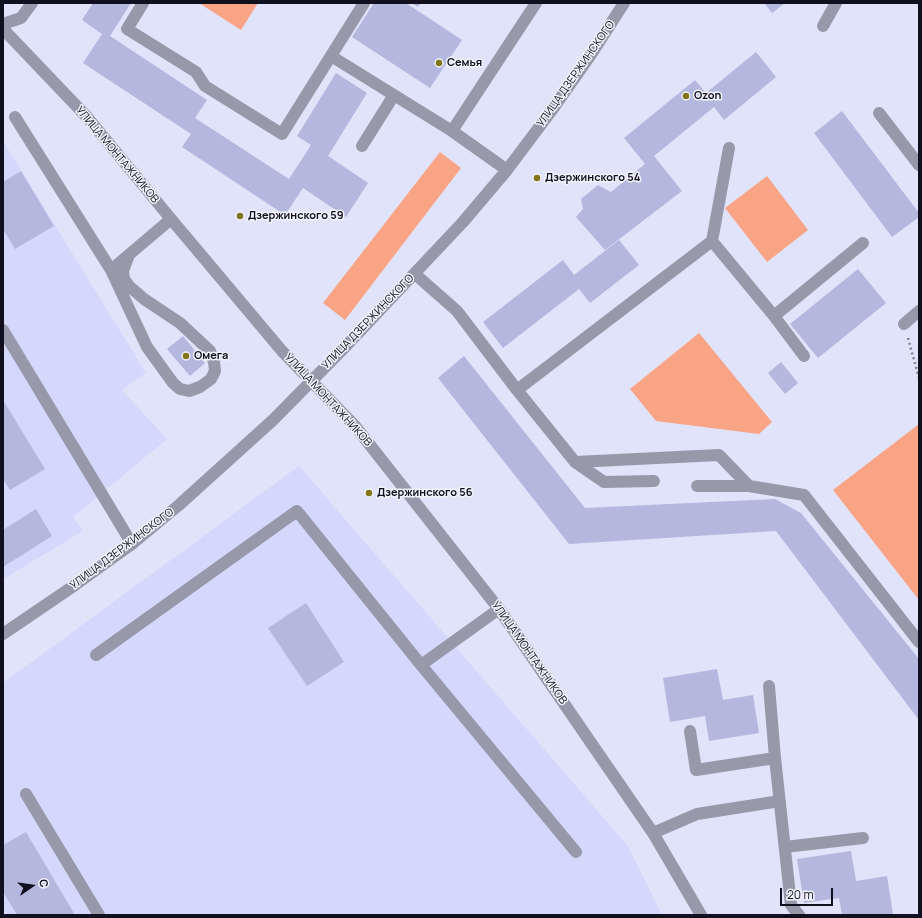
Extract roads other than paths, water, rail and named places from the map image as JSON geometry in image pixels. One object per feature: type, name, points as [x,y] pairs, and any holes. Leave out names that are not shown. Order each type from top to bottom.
[{"type":"street","points":[[3,24],[21,18],[32,3]]},
{"type":"street","points":[[143,3],[127,29],[196,72],[205,86],[282,134],[364,3]]},
{"type":"street","points":[[452,131],[536,3]]},
{"type":"street","name":"УЛИЦА ДЗЕРЖИНСКОГО","points":[[3,634],[132,544],[179,505],[230,459],[311,381],[415,274],[463,222],[507,170],[592,53],[624,3]]},
{"type":"street","points":[[823,26],[836,3]]},
{"type":"street","name":"УЛИЦА МОНТАЖНИКОВ","points":[[3,29],[87,118],[282,351],[355,426],[499,608],[653,833],[701,915]]},
{"type":"street","points":[[330,56],[452,131],[507,170]]},
{"type":"street","points":[[362,146],[394,96]]},
{"type":"street","points":[[879,113],[919,165]]},
{"type":"street","points":[[15,117],[111,270],[147,347],[173,383],[180,389],[189,390],[200,387],[211,379],[215,371],[214,362],[210,351],[180,323],[144,299],[129,286],[124,279],[123,271],[128,255]]},
{"type":"street","points":[[517,390],[712,241],[729,148]]},
{"type":"street","points":[[111,270],[171,219]]},
{"type":"street","points":[[712,241],[774,316],[804,356]]},
{"type":"street","points":[[774,316],[863,243]]},
{"type":"street","points":[[415,274],[457,312],[575,462],[604,482],[654,481]]},
{"type":"street","points":[[904,324],[919,311]]},
{"type":"street","points":[[3,330],[132,544]]},
{"type":"street","points":[[575,462],[719,455],[749,486]]},
{"type":"street","points":[[697,486],[749,486],[804,495],[919,642]]},
{"type":"street","points":[[96,655],[297,511],[421,665],[576,852]]},
{"type":"street","points":[[421,665],[499,608]]},
{"type":"street","points":[[769,686],[774,758],[792,905],[799,915]]},
{"type":"street","points":[[690,730],[696,770],[774,758]]},
{"type":"street","points":[[26,794],[99,915]]},
{"type":"street","points":[[653,833],[697,814],[780,801]]},
{"type":"street","points":[[785,847],[863,838]]},
{"type":"place","name":"Семья","points":[[439,63]]},
{"type":"place","name":"Ozon","points":[[686,96]]},
{"type":"place","name":"Дзержинского 54","points":[[537,178]]},
{"type":"place","name":"Дзержинского 59","points":[[240,216]]},
{"type":"place","name":"Омега","points":[[186,356]]},
{"type":"place","name":"Дзержинского 56","points":[[369,493]]}]
